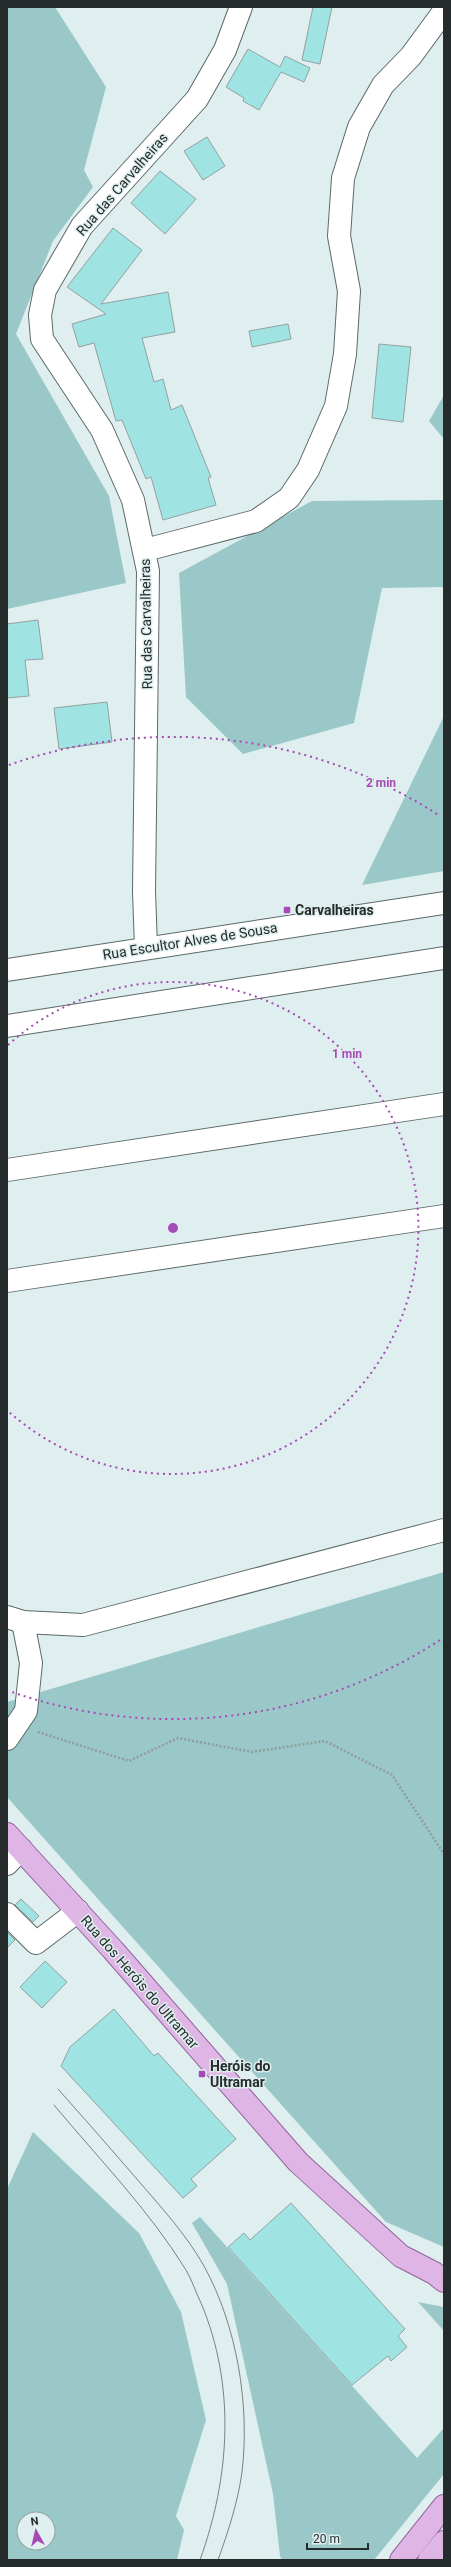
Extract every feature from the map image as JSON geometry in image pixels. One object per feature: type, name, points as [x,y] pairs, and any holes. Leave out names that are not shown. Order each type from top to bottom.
[{"type":"main road","name":"Rua dos Heróis do Ultramar","points":[[12,1849],[78,1911],[298,2162],[401,2256],[441,2276]]},
{"type":"main road","points":[[401,2560],[444,2506]]},
{"type":"main road","points":[[429,2560],[444,2542]]},
{"type":"street","name":"Rua das Carvalheiras","points":[[146,948],[144,891],[148,571],[145,550],[133,500],[102,430],[42,340],[40,315],[45,290],[82,226],[197,98],[225,50],[241,7]]},
{"type":"street","points":[[145,550],[256,521],[289,498],[308,470],[336,406],[345,354],[349,291],[339,236],[344,178],[359,127],[383,85],[411,56],[444,11]]},
{"type":"street","name":"Rua Escultor Alves de Sousa","points":[[7,970],[444,903]]},
{"type":"street","points":[[7,1026],[444,958]]},
{"type":"street","points":[[7,1170],[444,1104]]},
{"type":"street","points":[[7,1280],[444,1216]]},
{"type":"street","points":[[12,1732],[26,1711],[31,1663],[15,1620],[83,1625],[444,1530]]},
{"type":"street","points":[[7,1914],[36,1943],[78,1911]]},
{"type":"path","points":[[12,1732],[129,1761],[178,1738],[252,1752],[325,1741],[392,1775],[444,1854]]},
{"type":"shaded area","points":[[7,7],[55,7],[106,87],[84,170],[93,187],[53,241],[16,334],[109,496],[126,583],[7,609]]},
{"type":"shaded area","points":[[444,395],[444,439],[429,421]]},
{"type":"shaded area","points":[[444,500],[444,587],[382,588],[354,723],[243,754],[186,697],[179,573],[312,501]]},
{"type":"shaded area","points":[[444,716],[444,871],[362,885]]},
{"type":"shaded area","points":[[444,1572],[444,2247],[386,2222],[7,1797],[7,1702]]},
{"type":"shaded area","points":[[33,2132],[139,2233],[181,2312],[206,2420],[176,2516],[184,2530],[177,2560],[7,2560],[7,2189]]},
{"type":"shaded area","points":[[200,2217],[417,2458],[444,2428],[444,2474],[374,2560],[282,2560],[280,2556],[273,2494],[227,2284],[192,2223]]},
{"type":"shaded area","points":[[418,2302],[444,2307],[444,2331]]},
{"type":"building","points":[[313,7],[332,7],[320,64],[302,60]]},
{"type":"building","points":[[248,49],[280,67],[285,56],[310,68],[304,82],[281,72],[259,110],[243,101],[244,98],[226,87]]},
{"type":"building","points":[[207,137],[225,166],[203,180],[184,151]]},
{"type":"building","points":[[160,171],[196,199],[165,234],[131,203]]},
{"type":"building","points":[[113,228],[142,250],[101,304],[168,292],[175,332],[142,338],[154,382],[163,379],[171,410],[182,405],[211,477],[208,478],[216,505],[163,520],[151,477],[146,479],[122,420],[116,421],[94,343],[79,347],[72,324],[106,314],[67,287]]},
{"type":"building","points":[[288,324],[291,339],[252,347],[249,331]]},
{"type":"building","points":[[379,344],[411,347],[403,422],[372,418]]},
{"type":"building","points":[[38,620],[43,659],[25,660],[29,696],[7,698],[7,624]]},
{"type":"building","points":[[107,702],[112,742],[59,749],[54,708]]},
{"type":"building","points":[[21,1899],[39,1916],[33,1922],[15,1905]]},
{"type":"building","points":[[7,1932],[15,1940],[7,1948]]},
{"type":"building","points":[[45,1961],[67,1982],[42,2008],[20,1987]]},
{"type":"building","points":[[114,2009],[154,2056],[158,2053],[236,2139],[191,2179],[197,2186],[183,2198],[61,2066],[70,2047]]},
{"type":"building","points":[[291,2203],[405,2329],[398,2336],[407,2347],[391,2361],[388,2356],[352,2385],[228,2247],[244,2233],[250,2240]]},
{"type":"tram line","points":[[58,2089],[181,2231],[204,2266],[225,2314],[233,2340],[242,2393],[244,2446],[242,2472],[238,2494],[229,2528],[218,2560]]},
{"type":"tram line","points":[[54,2105],[123,2185],[172,2248],[190,2278],[212,2334],[220,2366],[224,2399],[225,2432],[223,2464],[218,2496],[210,2529],[200,2560]]},
{"type":"place","name":"Carvalheiras","points":[[287,910]]},
{"type":"place","name":"Heróis do Ultramar","points":[[202,2074]]}]
